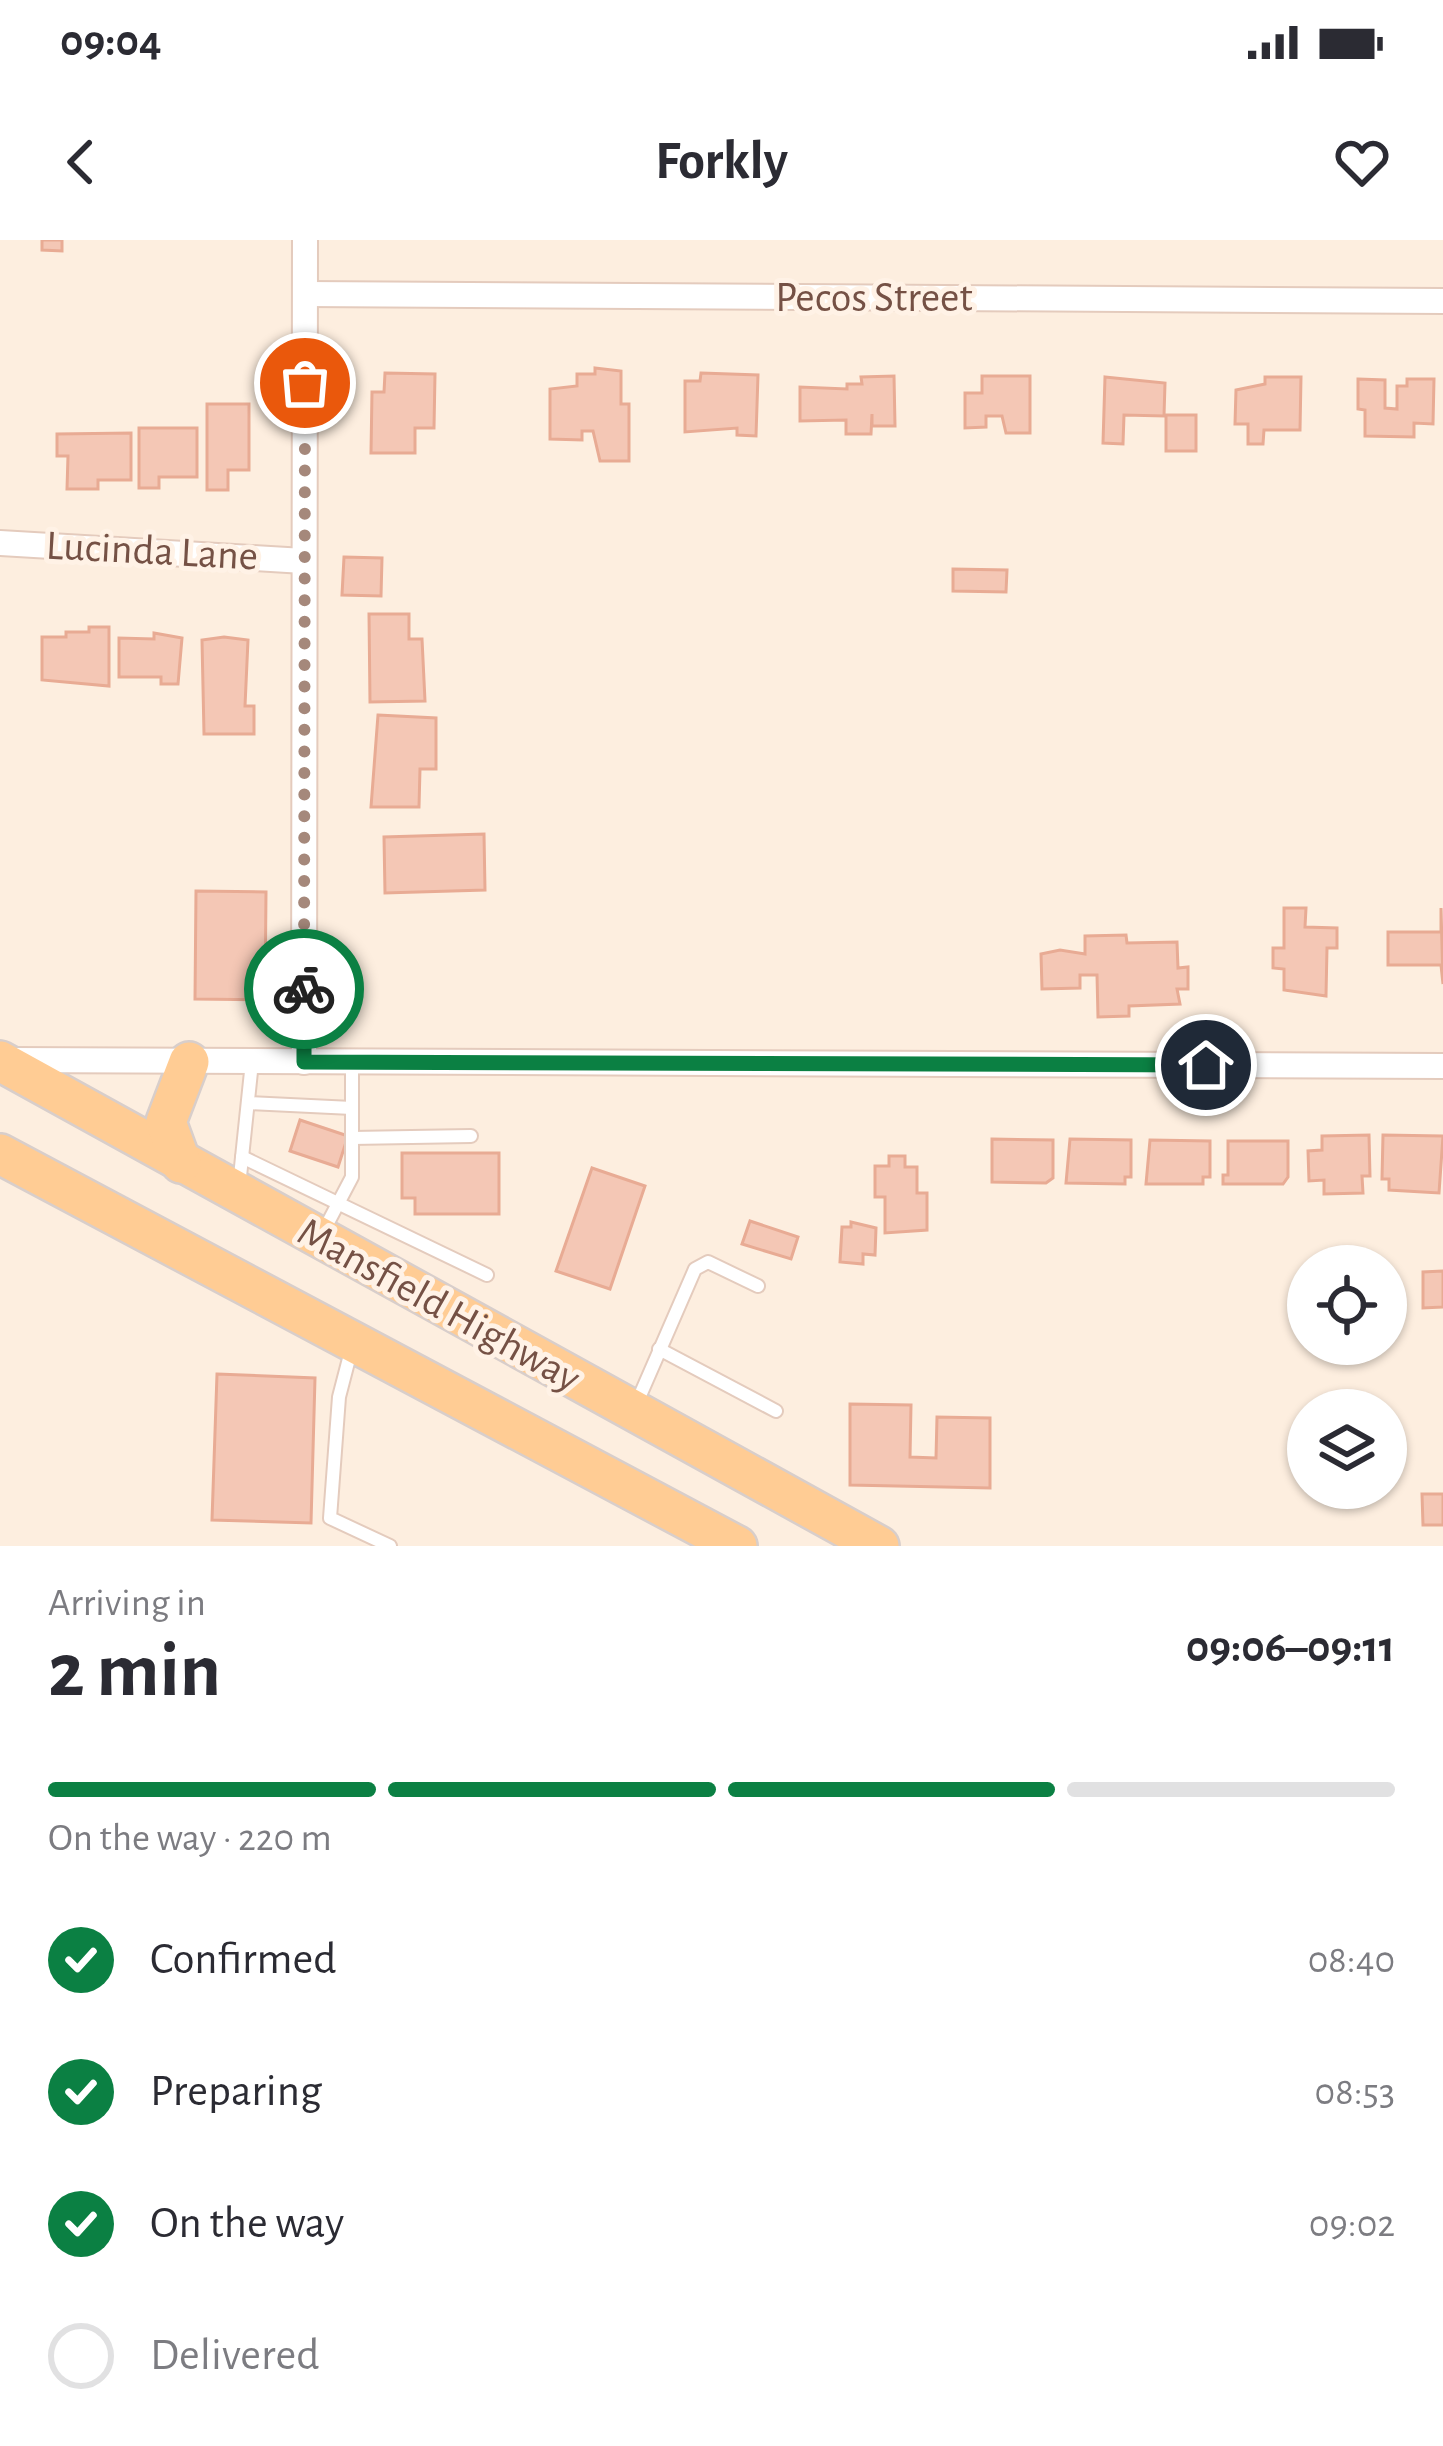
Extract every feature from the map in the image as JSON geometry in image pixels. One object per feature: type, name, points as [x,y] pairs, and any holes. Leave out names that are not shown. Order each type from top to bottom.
[{"type":"main road","name":"Mansfield Highway","points":[[0,1061],[181,1163],[240,1175],[320,1239],[879,1546]]},
{"type":"main road","points":[[181,1163],[166,1122],[189,1062]]},
{"type":"main road","name":"Mansfield Highway","points":[[0,1154],[352,1346],[737,1546]]},
{"type":"street","points":[[304,1062],[305,240]]},
{"type":"street","name":"Pecos Street","points":[[305,294],[1443,301]]},
{"type":"street","name":"Lucinda Lane","points":[[0,543],[304,561]]},
{"type":"street","points":[[0,1061],[1443,1066]]},
{"type":"lane","points":[[252,1062],[240,1175],[339,1202],[488,1275]]},
{"type":"lane","points":[[320,1239],[352,1177],[352,1062]]},
{"type":"lane","points":[[248,1103],[352,1108]]},
{"type":"lane","points":[[352,1138],[471,1136]]},
{"type":"lane","points":[[633,1411],[694,1269],[708,1262],[758,1286]]},
{"type":"lane","points":[[352,1346],[339,1397],[330,1518],[390,1546]]},
{"type":"lane","points":[[659,1349],[776,1411]]},
{"type":"building","points":[[42,240],[62,240],[62,251],[42,250]]},
{"type":"building","points":[[595,368],[621,371],[621,404],[629,404],[629,461],[600,461],[593,431],[582,431],[582,440],[550,439],[550,389],[577,386],[577,374],[595,374]]},
{"type":"building","points":[[385,373],[435,374],[434,428],[415,428],[415,453],[371,453],[372,392],[384,392]]},
{"type":"building","points":[[701,373],[758,375],[756,436],[737,435],[737,428],[685,432],[685,381],[700,381]]},
{"type":"building","points":[[894,376],[895,426],[872,426],[872,414],[871,434],[846,434],[846,420],[800,421],[800,387],[847,389],[847,384],[862,384],[861,377]]},
{"type":"building","points":[[982,376],[1030,376],[1030,433],[1006,433],[1002,416],[986,416],[986,427],[965,428],[965,393],[982,393]]},
{"type":"building","points":[[1105,377],[1165,383],[1164,416],[1124,415],[1123,444],[1103,443]]},
{"type":"building","points":[[1265,377],[1301,377],[1300,430],[1264,430],[1263,444],[1248,444],[1248,424],[1235,424],[1236,390],[1265,384]]},
{"type":"building","points":[[1358,379],[1385,380],[1385,408],[1397,409],[1397,386],[1407,386],[1407,379],[1434,379],[1433,424],[1414,423],[1414,437],[1365,436],[1365,410],[1358,409]]},
{"type":"building","points":[[207,404],[249,404],[249,470],[228,470],[228,490],[207,490]]},
{"type":"building","points":[[1166,415],[1196,415],[1196,451],[1166,451]]},
{"type":"building","points":[[139,428],[197,428],[197,477],[159,477],[159,488],[139,488]]},
{"type":"building","points":[[131,433],[131,480],[98,480],[98,489],[67,489],[68,456],[57,456],[57,434]]},
{"type":"building","points":[[344,557],[382,558],[381,596],[342,595]]},
{"type":"building","points":[[953,569],[1007,570],[1006,592],[953,591]]},
{"type":"building","points":[[369,614],[409,614],[409,639],[422,639],[425,701],[370,702]]},
{"type":"building","points":[[89,627],[109,627],[109,686],[42,680],[42,637],[66,637],[66,632],[89,632]]},
{"type":"building","points":[[154,633],[182,638],[178,684],[161,684],[161,677],[119,677],[119,638],[154,639]]},
{"type":"building","points":[[202,640],[248,640],[245,706],[254,706],[254,734],[204,734]]},
{"type":"building","points":[[378,715],[436,718],[436,769],[420,769],[419,807],[371,807]]},
{"type":"building","points":[[484,834],[485,890],[385,893],[384,837]]},
{"type":"building","points":[[196,891],[266,892],[265,1000],[195,999]]},
{"type":"building","points":[[1284,908],[1306,908],[1305,927],[1337,928],[1337,948],[1327,948],[1326,996],[1284,990],[1284,969],[1273,968],[1273,948],[1284,948]]},
{"type":"building","points":[[1441,908],[1443,984],[1441,965],[1388,965],[1388,932],[1441,932]]},
{"type":"building","points":[[1126,935],[1127,943],[1177,942],[1178,968],[1188,967],[1188,989],[1177,989],[1180,1004],[1129,1006],[1129,1016],[1098,1017],[1097,975],[1080,975],[1080,988],[1042,989],[1041,954],[1060,950],[1085,954],[1085,936]]},
{"type":"building","points":[[300,1120],[348,1136],[338,1167],[290,1151]]},
{"type":"building","points":[[1369,1135],[1370,1176],[1362,1176],[1363,1193],[1324,1194],[1324,1180],[1309,1181],[1308,1151],[1322,1150],[1322,1136]]},
{"type":"building","points":[[1383,1135],[1443,1136],[1439,1193],[1389,1190],[1389,1179],[1382,1179]]},
{"type":"building","points":[[992,1139],[1053,1140],[1053,1178],[1046,1183],[992,1182]]},
{"type":"building","points":[[1070,1139],[1131,1140],[1131,1177],[1125,1177],[1125,1184],[1066,1183]]},
{"type":"building","points":[[1150,1140],[1210,1141],[1210,1177],[1203,1177],[1203,1184],[1146,1184]]},
{"type":"building","points":[[1228,1141],[1288,1141],[1288,1177],[1283,1184],[1223,1184],[1223,1175],[1228,1175]]},
{"type":"building","points":[[402,1153],[499,1153],[499,1214],[415,1214],[415,1198],[402,1198]]},
{"type":"building","points":[[889,1156],[905,1156],[905,1167],[917,1167],[917,1193],[927,1193],[927,1230],[885,1233],[885,1197],[875,1197],[875,1166],[889,1166]]},
{"type":"building","points":[[592,1168],[645,1186],[610,1289],[556,1271]]},
{"type":"building","points":[[750,1221],[798,1237],[791,1259],[742,1244]]},
{"type":"building","points":[[851,1222],[876,1228],[875,1255],[863,1254],[863,1264],[840,1262],[842,1227],[851,1227]]},
{"type":"building","points":[[1443,1271],[1443,1307],[1423,1308],[1423,1272]]},
{"type":"building","points":[[217,1374],[315,1378],[311,1523],[212,1520]]},
{"type":"building","points":[[850,1404],[911,1405],[910,1457],[936,1458],[937,1417],[990,1418],[990,1488],[850,1485]]},
{"type":"building","points":[[1422,1494],[1443,1494],[1443,1525],[1423,1525]]},
{"type":"way so far","points":[[304,989],[305,383]]},
{"type":"route","points":[[304,989],[304,1062],[1206,1065]]}]
